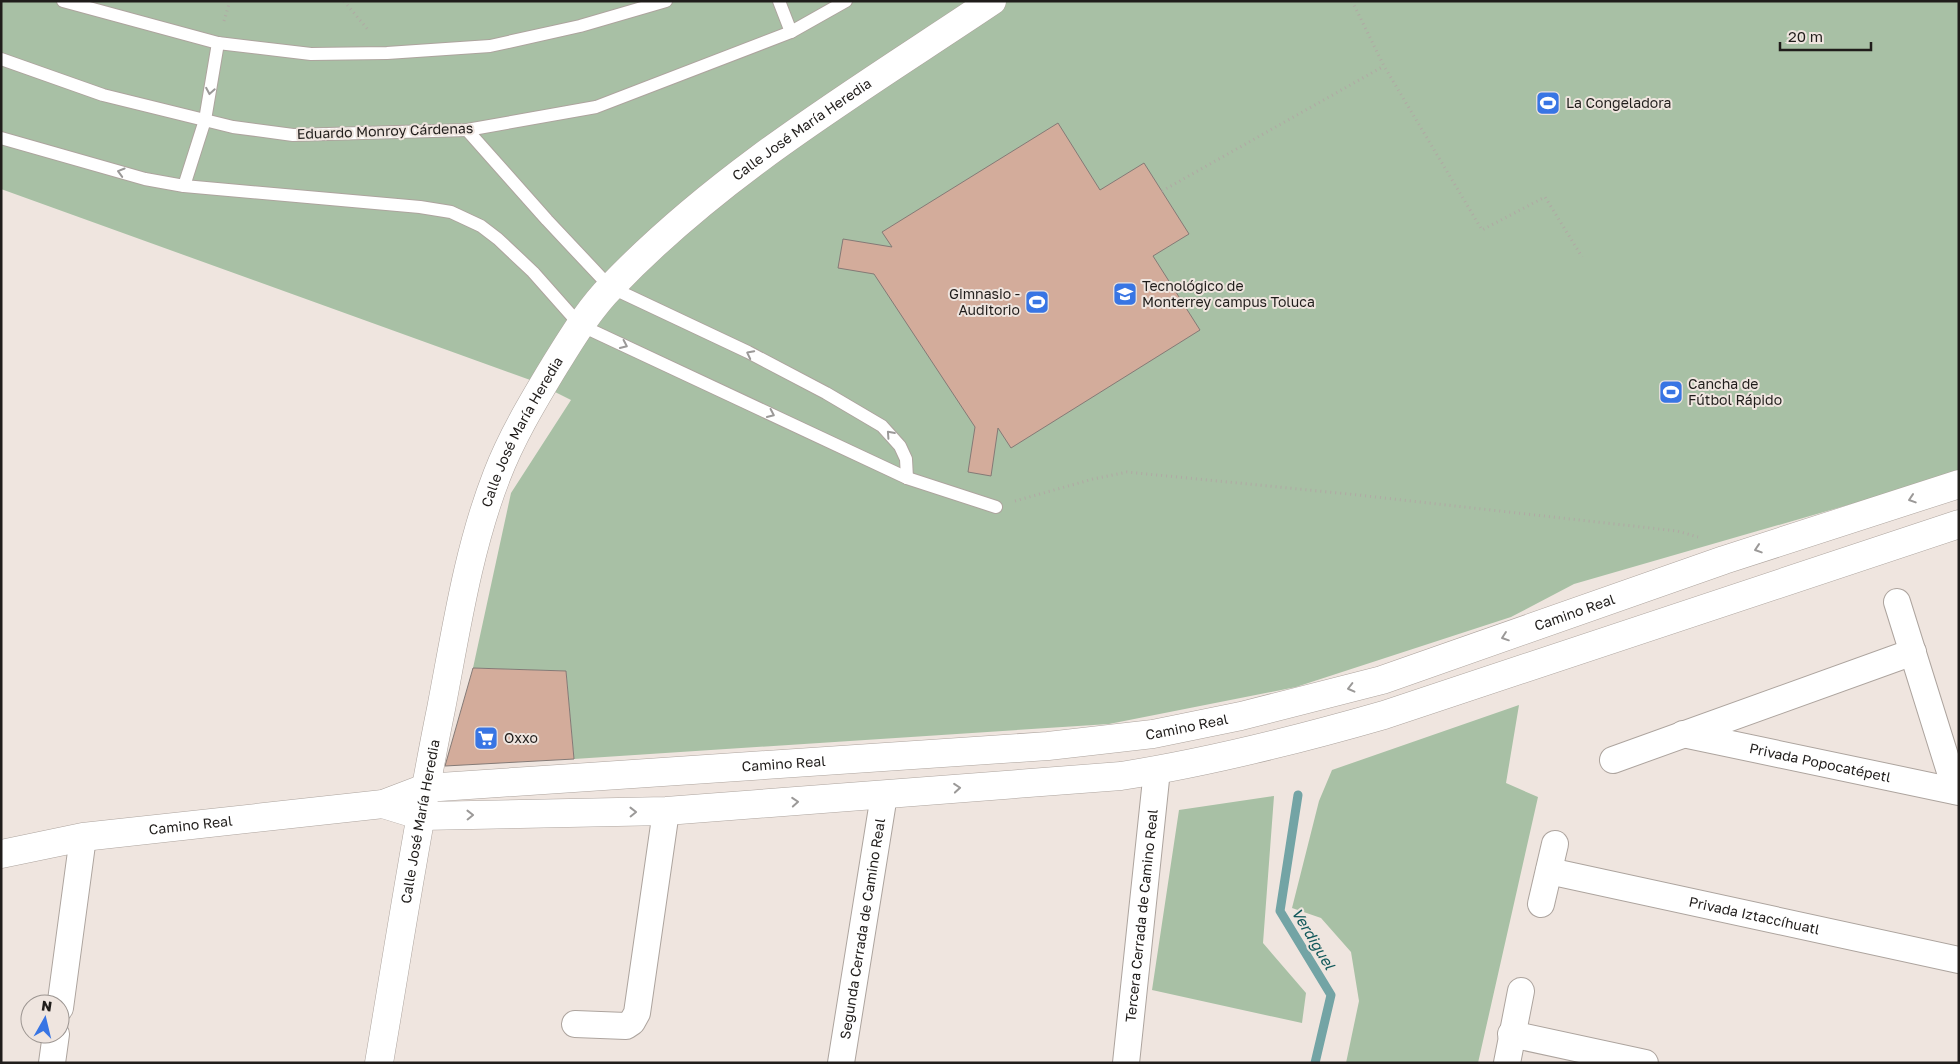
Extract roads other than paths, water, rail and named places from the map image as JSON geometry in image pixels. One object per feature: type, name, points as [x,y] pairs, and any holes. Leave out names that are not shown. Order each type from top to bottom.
[{"type":"main road","name":"Calle José María Heredia","points":[[379,1063],[422,816],[425,788],[480,523],[498,472],[531,405],[580,325],[610,287],[708,197],[785,140],[992,1]]},
{"type":"main road","name":"Camino Real","points":[[1,854],[83,837],[383,804],[425,788],[1048,746],[1153,734],[1242,716],[1382,680],[1724,560],[1959,484]]},
{"type":"main road","name":"Camino Real","points":[[383,804],[422,816],[666,811],[1121,776],[1158,770],[1292,741],[1384,715],[1959,524]]},
{"type":"main road","points":[[1048,746],[1054,780]]},
{"type":"street","points":[[1897,602],[1957,792]]},
{"type":"street","points":[[1613,760],[1913,652]]},
{"type":"street","name":"Privada Popocatépetl","points":[[1682,734],[1957,792]]},
{"type":"street","name":"Tercera Cerrada de Camino Real","points":[[1126,1063],[1158,770]]},
{"type":"street","name":"Segunda Cerrada de Camino Real","points":[[842,1063],[884,795]]},
{"type":"street","points":[[575,1024],[626,1026],[632,1022],[637,1013],[666,811]]},
{"type":"street","points":[[62,994],[83,837]]},
{"type":"street","points":[[1541,904],[1555,844]]},
{"type":"street","name":"Privada Iztaccíhuatl","points":[[1549,871],[1959,960]]},
{"type":"street","points":[[1506,1063],[1521,991]]},
{"type":"street","points":[[1511,1034],[1645,1063]]},
{"type":"street","points":[[52,1063],[55,1044]]},
{"type":"lane","points":[[63,1],[218,43],[311,54],[387,53],[490,46],[580,26],[666,1]]},
{"type":"lane","points":[[779,1],[791,32]]},
{"type":"lane","name":"Eduardo Monroy Cárdenas","points":[[1,59],[103,95],[233,127],[293,135],[467,130],[596,106],[791,32],[846,1]]},
{"type":"lane","points":[[184,186],[205,120],[218,43]]},
{"type":"lane","points":[[467,130],[610,287],[756,357],[826,393],[882,426],[900,446],[906,460],[907,478]]},
{"type":"lane","points":[[1,138],[145,179],[184,186],[420,207],[451,212],[481,226],[498,239],[533,272],[580,325],[907,478],[996,507]]},
{"type":"waterway","name":"Verdiguel","points":[[1298,795],[1280,911],[1331,995],[1315,1063]]},
{"type":"place","name":"La Congeladora","points":[[1548,103]]},
{"type":"place","name":"Tecnológico de Monterrey campus Toluca","points":[[1125,294]]},
{"type":"place","name":"Gimnasio - Auditorio","points":[[1037,302]]},
{"type":"place","name":"Cancha de Fútbol Rápido","points":[[1671,392]]},
{"type":"place","name":"Oxxo","points":[[486,738]]}]
